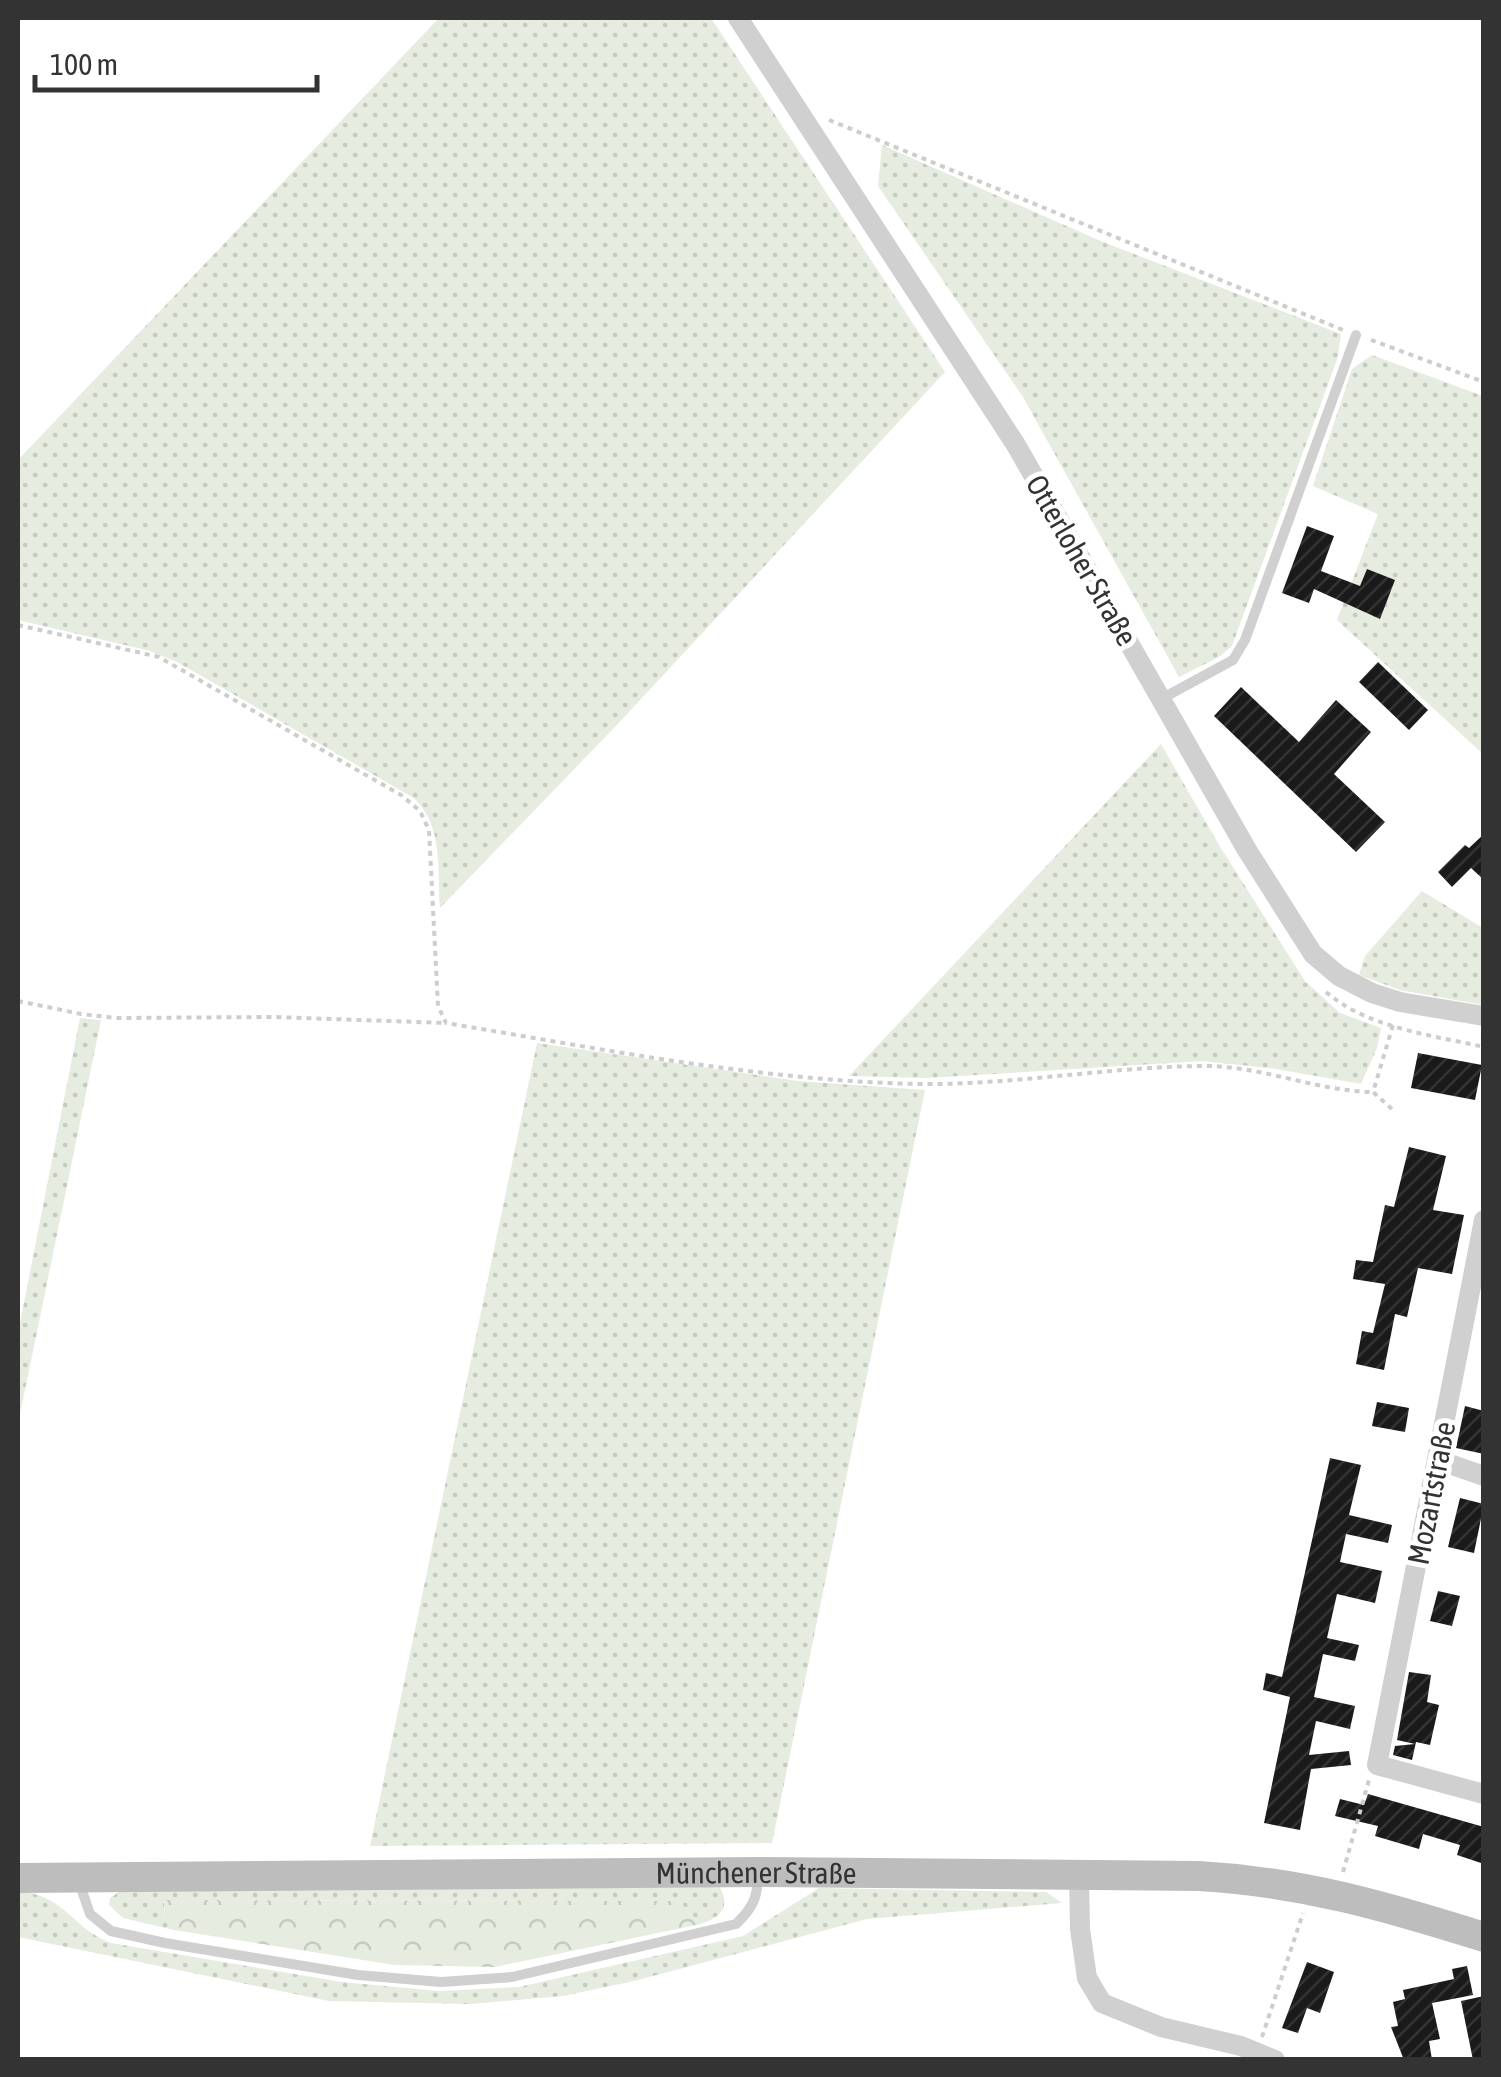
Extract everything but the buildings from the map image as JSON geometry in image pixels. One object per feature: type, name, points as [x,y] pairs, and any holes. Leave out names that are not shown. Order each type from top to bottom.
[{"type":"main road","name":"Münchener Straße","points":[[18,1878],[758,1872],[1212,1877],[1312,1888],[1360,1898],[1484,1937]]},
{"type":"street","name":"Otterloher Straße","points":[[738,18],[1016,445],[1247,850],[1313,954],[1339,976],[1372,993],[1400,1002],[1484,1016]]},
{"type":"street","name":"Mozartstraße","points":[[1377,1765],[1484,1220]]},
{"type":"street","points":[[1438,1460],[1484,1476]]},
{"type":"street","points":[[1377,1765],[1484,1794]]},
{"type":"street","points":[[1079,1876],[1080,1929],[1087,1978],[1102,2003],[1161,2027],[1266,2056]]},
{"type":"lane","points":[[1161,699],[1233,660],[1245,640],[1356,335]]},
{"type":"lane","points":[[78,1878],[90,1914],[111,1930],[165,1943],[358,1975],[440,1982],[512,1977],[736,1924],[750,1910],[758,1894],[758,1872]]},
{"type":"path","points":[[802,114],[824,118],[889,143],[1356,335],[1484,382]]},
{"type":"path","points":[[18,626],[160,657],[401,795],[420,811],[429,830],[438,1006],[446,1023]]},
{"type":"path","points":[[18,1001],[117,1018],[446,1023],[663,1059],[822,1078],[922,1084],[1204,1066],[1373,1092],[1392,1109]]},
{"type":"path","points":[[1373,1092],[1393,1026],[1484,1047]]},
{"type":"path","points":[[1343,1872],[1366,1788],[1377,1765]]},
{"type":"path","points":[[1266,2056],[1304,1912]]},
{"type":"green space","points":[[439,18],[711,18],[945,372],[614,728],[440,908],[435,835],[414,798],[177,662],[150,651],[18,620],[18,460]]},
{"type":"green space","points":[[882,145],[1103,242],[1341,334],[1338,357],[1232,646],[1219,657],[1179,677],[1023,397],[878,186]]},
{"type":"green space","points":[[1372,355],[1483,396],[1483,754],[1337,620],[1378,514],[1313,486],[1352,369]]},
{"type":"green space","points":[[1161,744],[1305,981],[1340,1013],[1381,1028],[1361,1084],[1203,1061],[927,1078],[849,1076]]},
{"type":"green space","points":[[1422,891],[1483,928],[1483,1005],[1400,990],[1359,975],[1365,956]]},
{"type":"green space","points":[[80,1018],[101,1020],[18,1424],[18,1333]]},
{"type":"green space","points":[[537,1043],[798,1081],[925,1090],[772,1843],[370,1846]]},
{"type":"green space","points":[[719,1886],[724,1900],[722,1910],[701,1924],[679,1901],[164,1900],[165,1921],[174,1930],[123,1918],[109,1905],[110,1898],[122,1890]]},
{"type":"green space","points":[[819,1888],[1046,1892],[1062,1903],[867,1919],[634,1981],[563,1996],[471,2004],[329,2001],[18,1937],[19,1891],[59,1906],[111,1943],[342,1982],[439,1991],[519,1987],[743,1936]]},
{"type":"green space","points":[[164,1900],[679,1901],[701,1924],[495,1967],[395,1965],[174,1930],[165,1922]]}]
